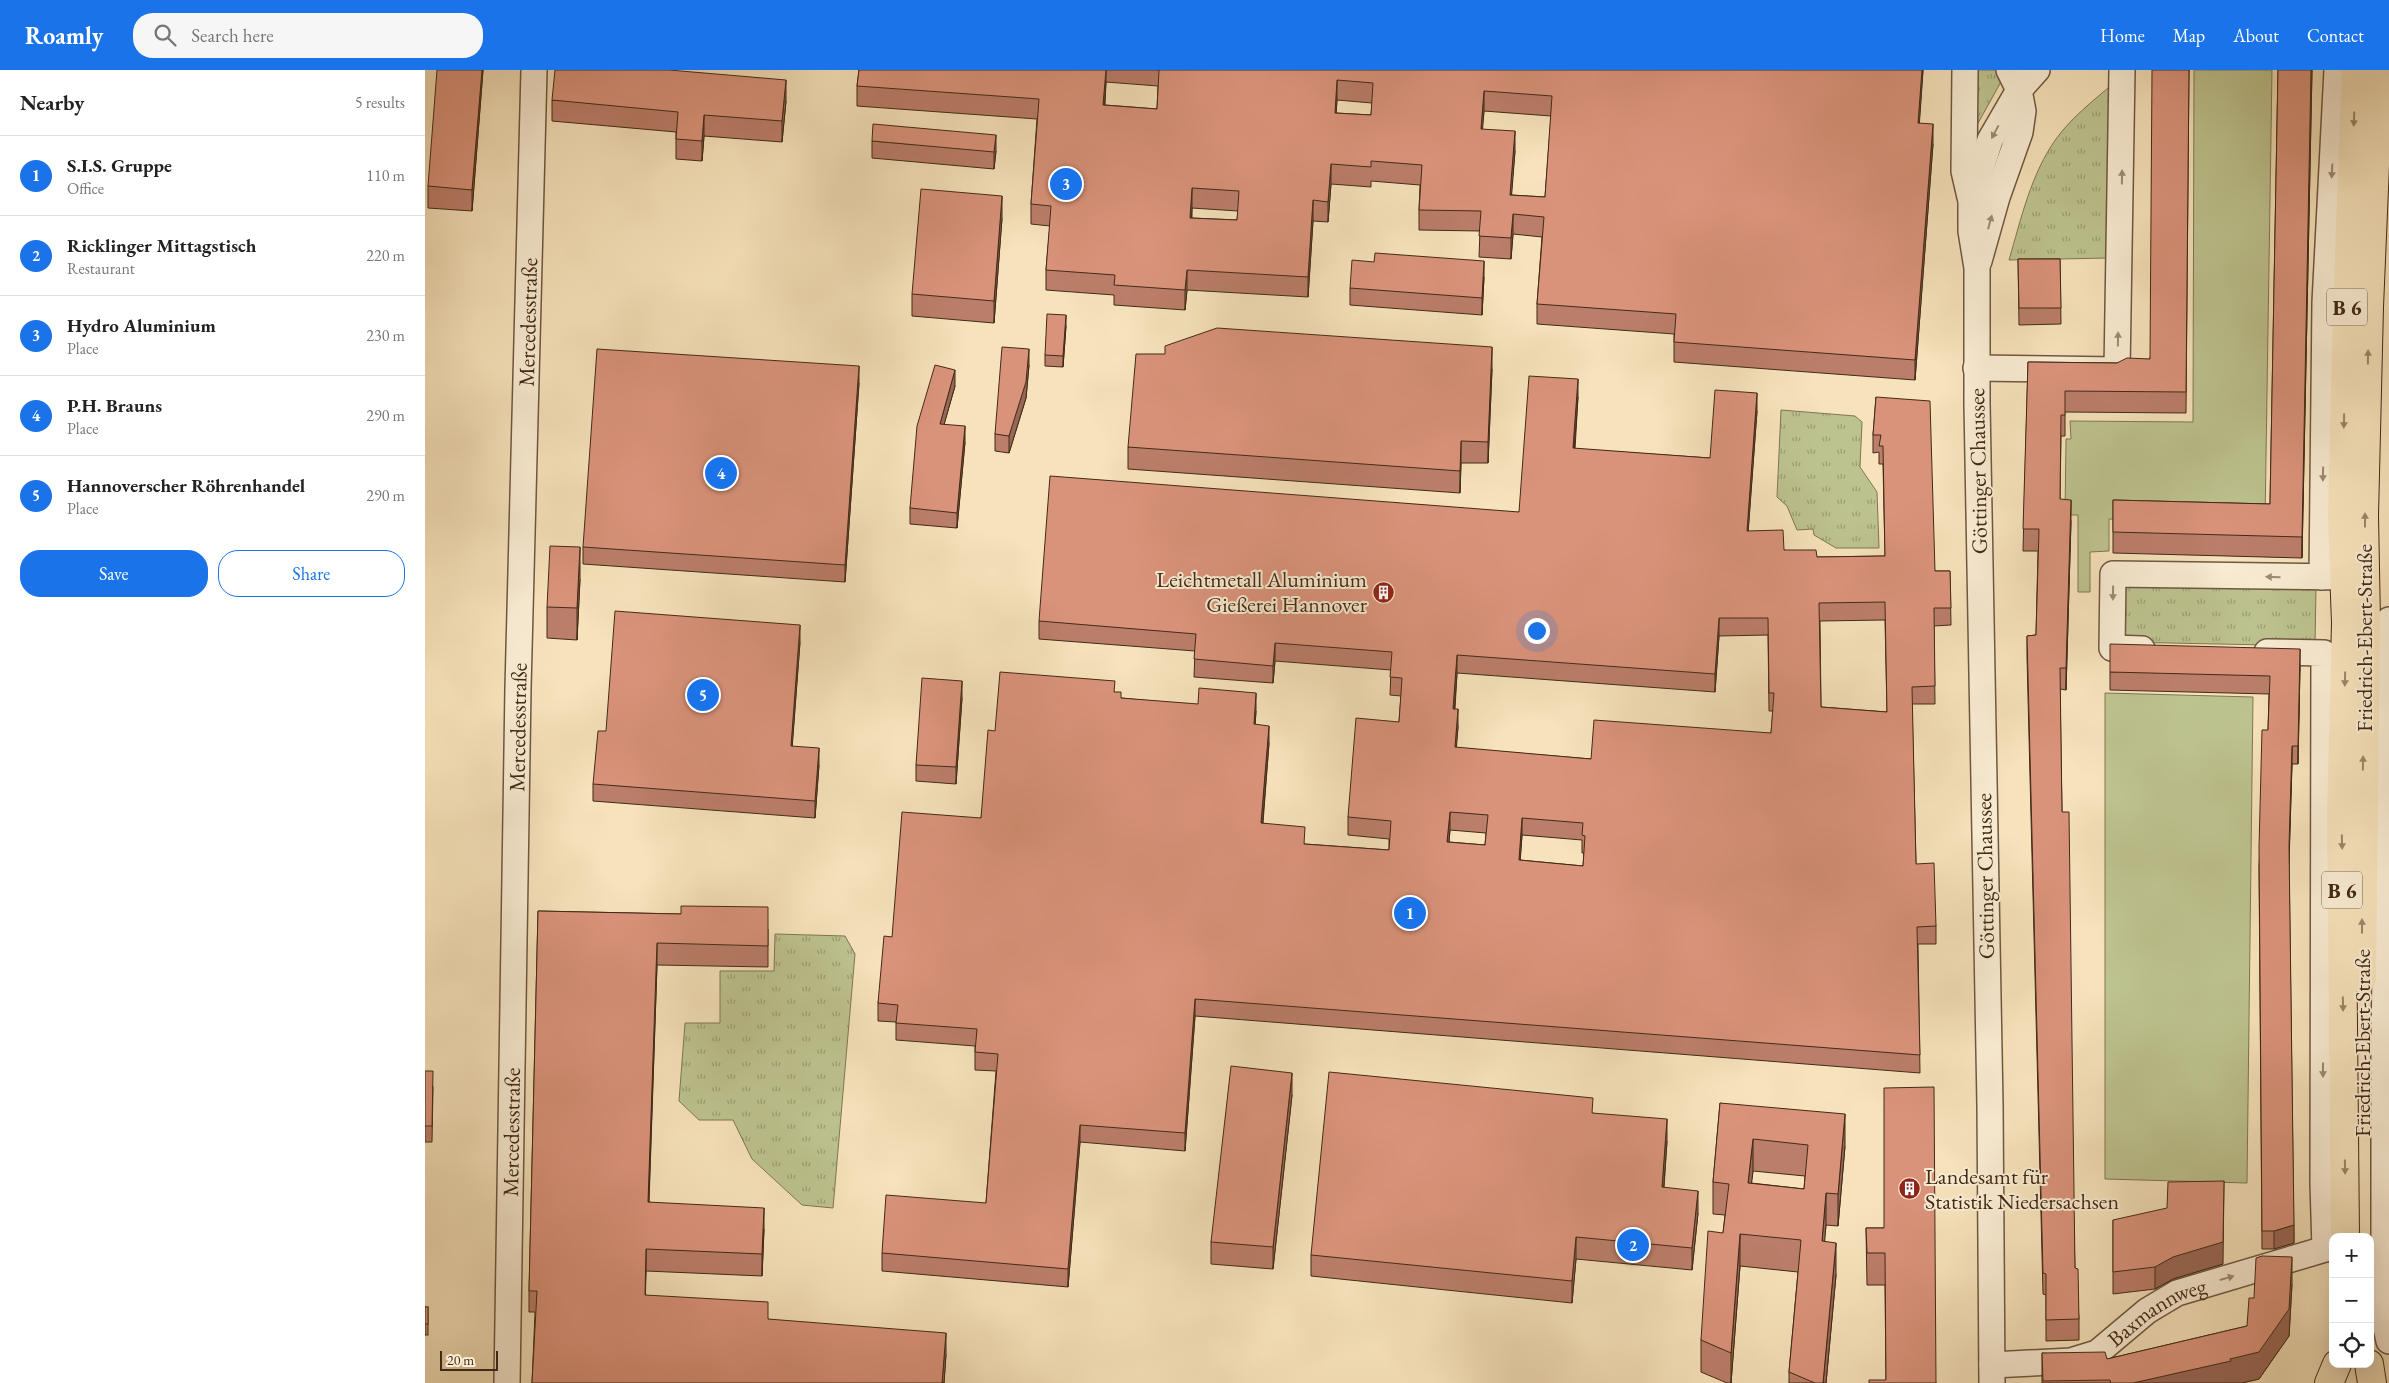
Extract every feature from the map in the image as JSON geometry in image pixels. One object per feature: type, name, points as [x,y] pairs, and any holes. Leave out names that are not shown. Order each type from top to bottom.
[{"type":"main road","name":"Friedrich-Ebert-Straße","points":[[2334,1233],[2341,815],[2334,577],[2342,516],[2336,304],[2356,70]]},
{"type":"main road","name":"Friedrich-Ebert-Straße","points":[[2364,1233],[2362,827],[2381,621],[2364,516],[2369,307],[2379,70]]},
{"type":"main road","points":[[2329,1383],[2335,1368]]},
{"type":"main road","points":[[2370,1368],[2372,1383]]},
{"type":"street","name":"Mercedesstraße","points":[[507,1383],[518,688],[534,70]]},
{"type":"street","name":"Göttinger Chaussee","points":[[1965,70],[1964,171],[1971,200],[1971,231],[1977,268],[1976,368],[1990,1105],[1992,1374]]},
{"type":"street","points":[[2014,80],[2037,70]]},
{"type":"street","name":"Göttinger Chaussee","points":[[1976,368],[2117,370],[2124,88],[2122,70]]},
{"type":"street","name":"Friedrich-Ebert-Straße","points":[[2336,304],[2337,70]]},
{"type":"street","name":"Göttinger Chaussee","points":[[1971,200],[1990,140],[2014,80]]},
{"type":"street","name":"Göttinger Chaussee","points":[[1977,268],[1997,197],[2020,132],[2023,111],[2014,80]]},
{"type":"street","name":"Friedrich-Ebert-Straße","points":[[2160,649],[2112,648],[2113,574],[2334,577]]},
{"type":"street","name":"Friedrich-Ebert-Straße","points":[[2381,621],[2383,1053],[2377,1285],[2389,1341]]},
{"type":"street","name":"Friedrich-Ebert-Straße","points":[[2247,651],[2324,653],[2323,1183],[2332,1233]]},
{"type":"street","name":"Baxmannweg","points":[[1992,1374],[2071,1361],[2097,1353],[2147,1311],[2177,1293],[2329,1248]]},
{"type":"green space","points":[[1971,70],[1996,70],[2002,80],[1977,125],[1970,120]]},
{"type":"green space","points":[[2194,70],[2272,70],[2265,523],[2109,519],[2109,551],[2090,552],[2090,592],[2078,592],[2078,515],[2065,515],[2066,439],[2071,439],[2070,421],[2193,422]]},
{"type":"green space","points":[[2114,83],[2109,258],[2009,260],[2033,182],[2047,153],[2069,123]]},
{"type":"green space","points":[[1781,410],[1855,416],[1862,422],[1860,467],[1877,492],[1879,548],[1836,548],[1814,535],[1813,529],[1797,530],[1787,506],[1777,497]]},
{"type":"green space","points":[[2120,582],[2316,586],[2315,646],[2120,642]]},
{"type":"green space","points":[[2105,693],[2253,697],[2247,1183],[2105,1179]]},
{"type":"green space","points":[[775,934],[845,936],[855,954],[833,1208],[802,1205],[752,1159],[733,1120],[699,1120],[679,1101],[685,1023],[720,1023],[720,971],[774,971]]},
{"type":"building","points":[[437,70],[482,70],[472,190],[428,186]]},
{"type":"building","points":[[555,70],[669,70],[786,80],[782,121],[704,115],[702,141],[676,139],[678,112],[552,100]]},
{"type":"building","points":[[859,70],[1106,70],[1103,105],[1157,109],[1159,70],[1922,70],[1918,123],[1933,124],[1915,360],[1674,342],[1676,314],[1537,304],[1544,217],[1513,214],[1511,238],[1479,236],[1481,211],[1419,210],[1422,165],[1371,161],[1371,167],[1331,164],[1328,202],[1313,200],[1308,277],[1187,270],[1185,290],[1114,285],[1115,275],[1046,270],[1051,206],[1031,204],[1039,99],[857,86]],"holes":[[[1337,80],[1373,83],[1371,115],[1335,113]],[[1484,91],[1552,96],[1545,197],[1510,195],[1515,131],[1481,129]],[[1192,188],[1239,191],[1237,220],[1190,218]]]},
{"type":"building","points":[[2152,70],[2189,70],[2186,392],[2065,391],[2065,415],[2061,415],[2060,499],[2071,500],[2066,668],[2060,668],[2062,812],[2069,812],[2075,1268],[2078,1269],[2079,1319],[2046,1320],[2046,1274],[2043,1273],[2027,636],[2036,635],[2039,529],[2023,529],[2028,362],[2117,363],[2127,358],[2150,359]]},
{"type":"building","points":[[2278,70],[2311,70],[2302,537],[2113,532],[2113,500],[2270,504]]},
{"type":"building","points":[[873,124],[996,135],[994,152],[872,141]]},
{"type":"building","points":[[921,189],[1002,196],[994,301],[912,294]]},
{"type":"building","points":[[1375,253],[1484,261],[1482,298],[1350,288],[1352,260],[1374,262]]},
{"type":"building","points":[[2018,259],[2060,259],[2061,308],[2019,308]]},
{"type":"building","points":[[1047,314],[1066,315],[1063,356],[1045,355]]},
{"type":"building","points":[[1217,328],[1492,347],[1488,442],[1461,441],[1460,471],[1128,447],[1136,354],[1165,354],[1165,346]]},
{"type":"building","points":[[1002,347],[1029,349],[1026,382],[1009,436],[995,434]]},
{"type":"building","points":[[597,349],[859,366],[845,565],[583,547]]},
{"type":"building","points":[[935,365],[955,370],[940,424],[965,426],[957,513],[910,508],[917,426]]},
{"type":"building","points":[[1529,376],[1578,379],[1573,448],[1710,458],[1715,390],[1757,393],[1747,531],[1783,530],[1784,550],[1816,550],[1817,557],[1885,556],[1883,446],[1879,446],[1881,435],[1873,435],[1876,397],[1930,401],[1935,571],[1950,571],[1951,608],[1934,608],[1935,686],[1912,687],[1916,864],[1934,863],[1936,926],[1917,927],[1920,1055],[1195,999],[1185,1133],[1080,1125],[1068,1269],[882,1253],[886,1195],[986,1203],[998,1054],[975,1052],[977,1029],[896,1023],[898,1005],[878,1003],[884,936],[892,937],[902,812],[981,818],[988,730],[995,731],[1000,672],[1115,681],[1114,692],[1121,692],[1121,698],[1198,704],[1199,688],[1256,693],[1254,724],[1269,726],[1261,823],[1305,827],[1304,844],[1389,850],[1391,821],[1348,817],[1356,718],[1399,722],[1402,678],[1390,677],[1392,652],[1275,643],[1273,666],[1194,659],[1196,634],[1039,621],[1050,476],[1519,512]],"holes":[[[1885,602],[1887,712],[1821,707],[1819,603]],[[1719,618],[1768,618],[1769,693],[1774,693],[1771,733],[1594,720],[1591,759],[1455,747],[1458,709],[1453,709],[1457,655],[1715,674]],[[1450,812],[1488,815],[1485,845],[1447,842]],[[1522,818],[1583,823],[1582,835],[1585,836],[1583,866],[1519,860]]]},
{"type":"building","points":[[550,546],[580,547],[577,608],[547,607]]},
{"type":"building","points":[[615,611],[800,625],[791,746],[819,748],[815,801],[593,784],[598,731],[606,731]]},
{"type":"building","points":[[2110,644],[2300,649],[2298,746],[2292,746],[2289,846],[2294,1225],[2274,1231],[2262,1231],[2259,848],[2262,730],[2268,730],[2270,676],[2110,672]]},
{"type":"building","points":[[922,678],[962,681],[956,767],[916,765]]},
{"type":"building","points":[[681,906],[768,907],[768,946],[657,943],[648,1202],[764,1208],[762,1254],[646,1249],[645,1295],[768,1302],[768,1319],[946,1333],[942,1383],[532,1383],[537,1291],[529,1291],[538,911],[681,914]]},
{"type":"building","points":[[1231,1066],[1292,1073],[1273,1247],[1211,1242]]},
{"type":"building","points":[[425,1071],[433,1071],[432,1126],[425,1126]]},
{"type":"building","points":[[1329,1072],[1593,1098],[1592,1113],[1667,1119],[1662,1187],[1698,1191],[1692,1248],[1576,1237],[1572,1281],[1311,1255]]},
{"type":"building","name":"Landesamt für Statistik Niedersachsen","points":[[1934,1087],[1936,1383],[1869,1383],[1869,1380],[1886,1380],[1885,1253],[1867,1253],[1866,1228],[1884,1228],[1884,1088]]},
{"type":"building","points":[[1720,1103],[1845,1114],[1838,1194],[1826,1193],[1822,1241],[1836,1243],[1823,1383],[1815,1383],[1789,1372],[1801,1240],[1740,1234],[1731,1353],[1701,1340],[1708,1231],[1723,1233],[1729,1184],[1713,1182]],"holes":[[[1753,1139],[1808,1145],[1804,1189],[1748,1183]]]},
{"type":"building","points":[[2224,1181],[2223,1242],[2173,1257],[2155,1267],[2113,1272],[2113,1220],[2167,1208],[2168,1182]]},
{"type":"building","points":[[2262,1256],[2292,1257],[2289,1309],[2259,1352],[2230,1359],[2231,1361],[2133,1383],[2111,1383],[2110,1380],[2043,1381],[2042,1353],[2105,1352],[2107,1359],[2247,1326],[2249,1298],[2254,1298],[2256,1258]]},
{"type":"building","points":[[425,1307],[428,1307],[428,1324],[425,1324]]},
{"type":"place","name":"Hydro Aluminium","points":[[1066,184]]},
{"type":"place","name":"P.H. Brauns","points":[[721,473]]},
{"type":"place","name":"Leichtmetall Aluminium Gießerei Hannover","points":[[1383,592]]},
{"type":"place","name":"Hannoverscher Röhrenhandel","points":[[703,695]]},
{"type":"place","name":"S.I.S. Gruppe","points":[[1410,913]]},
{"type":"place","name":"Landesamt für Statistik Niedersachsen","points":[[1909,1189]]},
{"type":"place","name":"Ricklinger Mittagstisch","points":[[1633,1245]]}]
